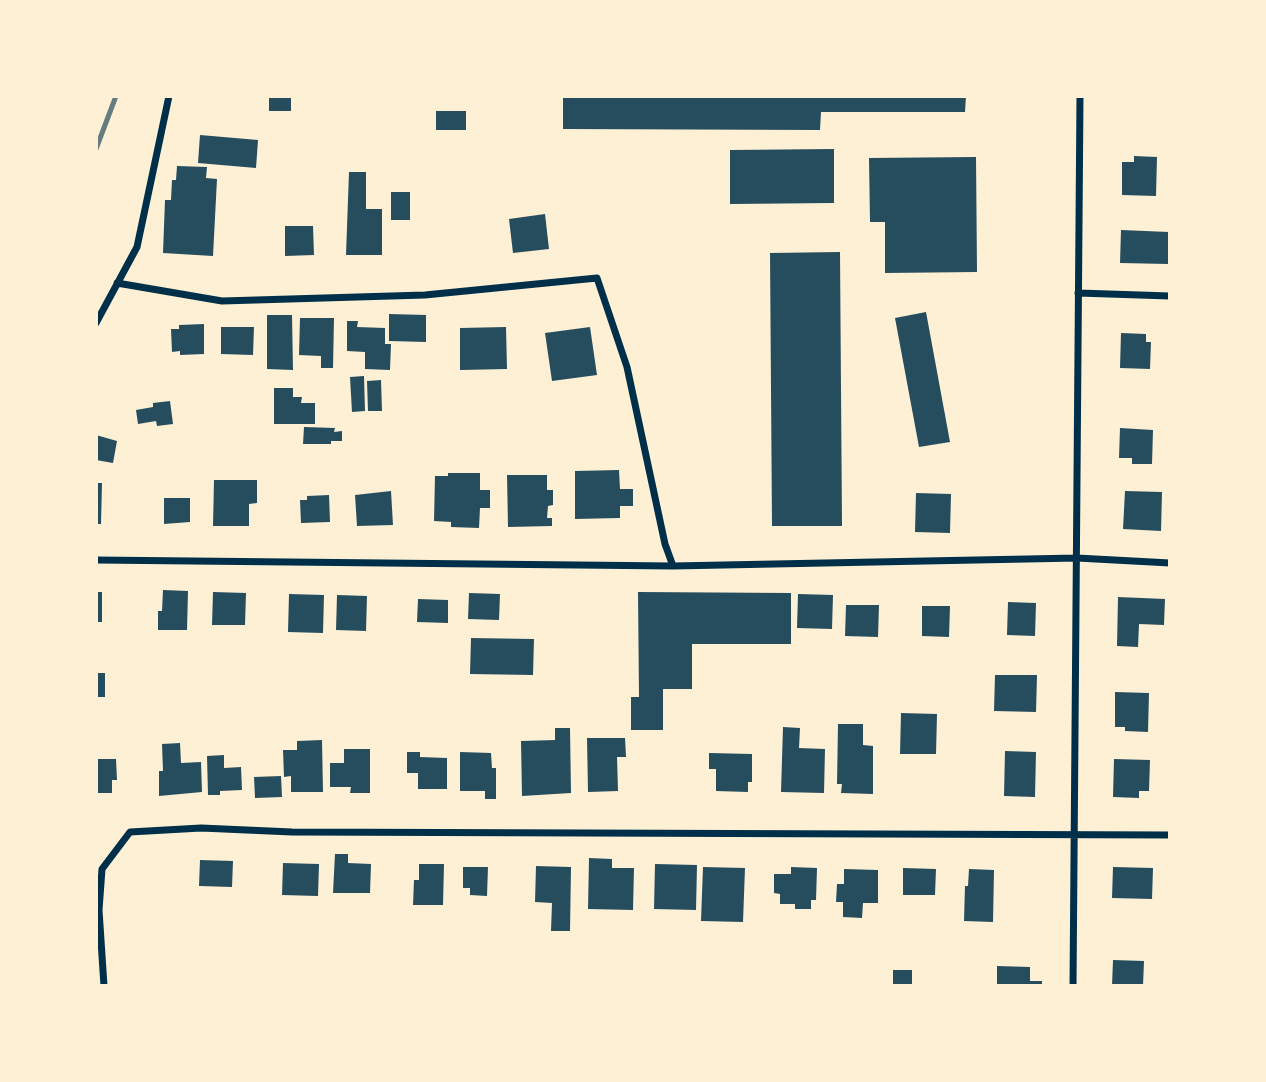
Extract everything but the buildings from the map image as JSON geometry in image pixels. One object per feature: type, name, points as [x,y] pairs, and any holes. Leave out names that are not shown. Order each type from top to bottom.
[{"type":"street","points":[[96,323],[137,247],[169,96]]},
{"type":"street","points":[[1073,986],[1080,96]]},
{"type":"street","points":[[117,283],[222,301],[425,295],[597,278],[627,368],[665,544],[673,566]]},
{"type":"street","points":[[1078,292],[1170,296]]},
{"type":"street","points":[[96,560],[673,566],[1077,558],[1170,563]]},
{"type":"street","points":[[104,986],[99,910],[102,869],[130,832],[201,828],[292,832],[1170,835]]},
{"type":"railway","points":[[96,149],[116,96]]}]
